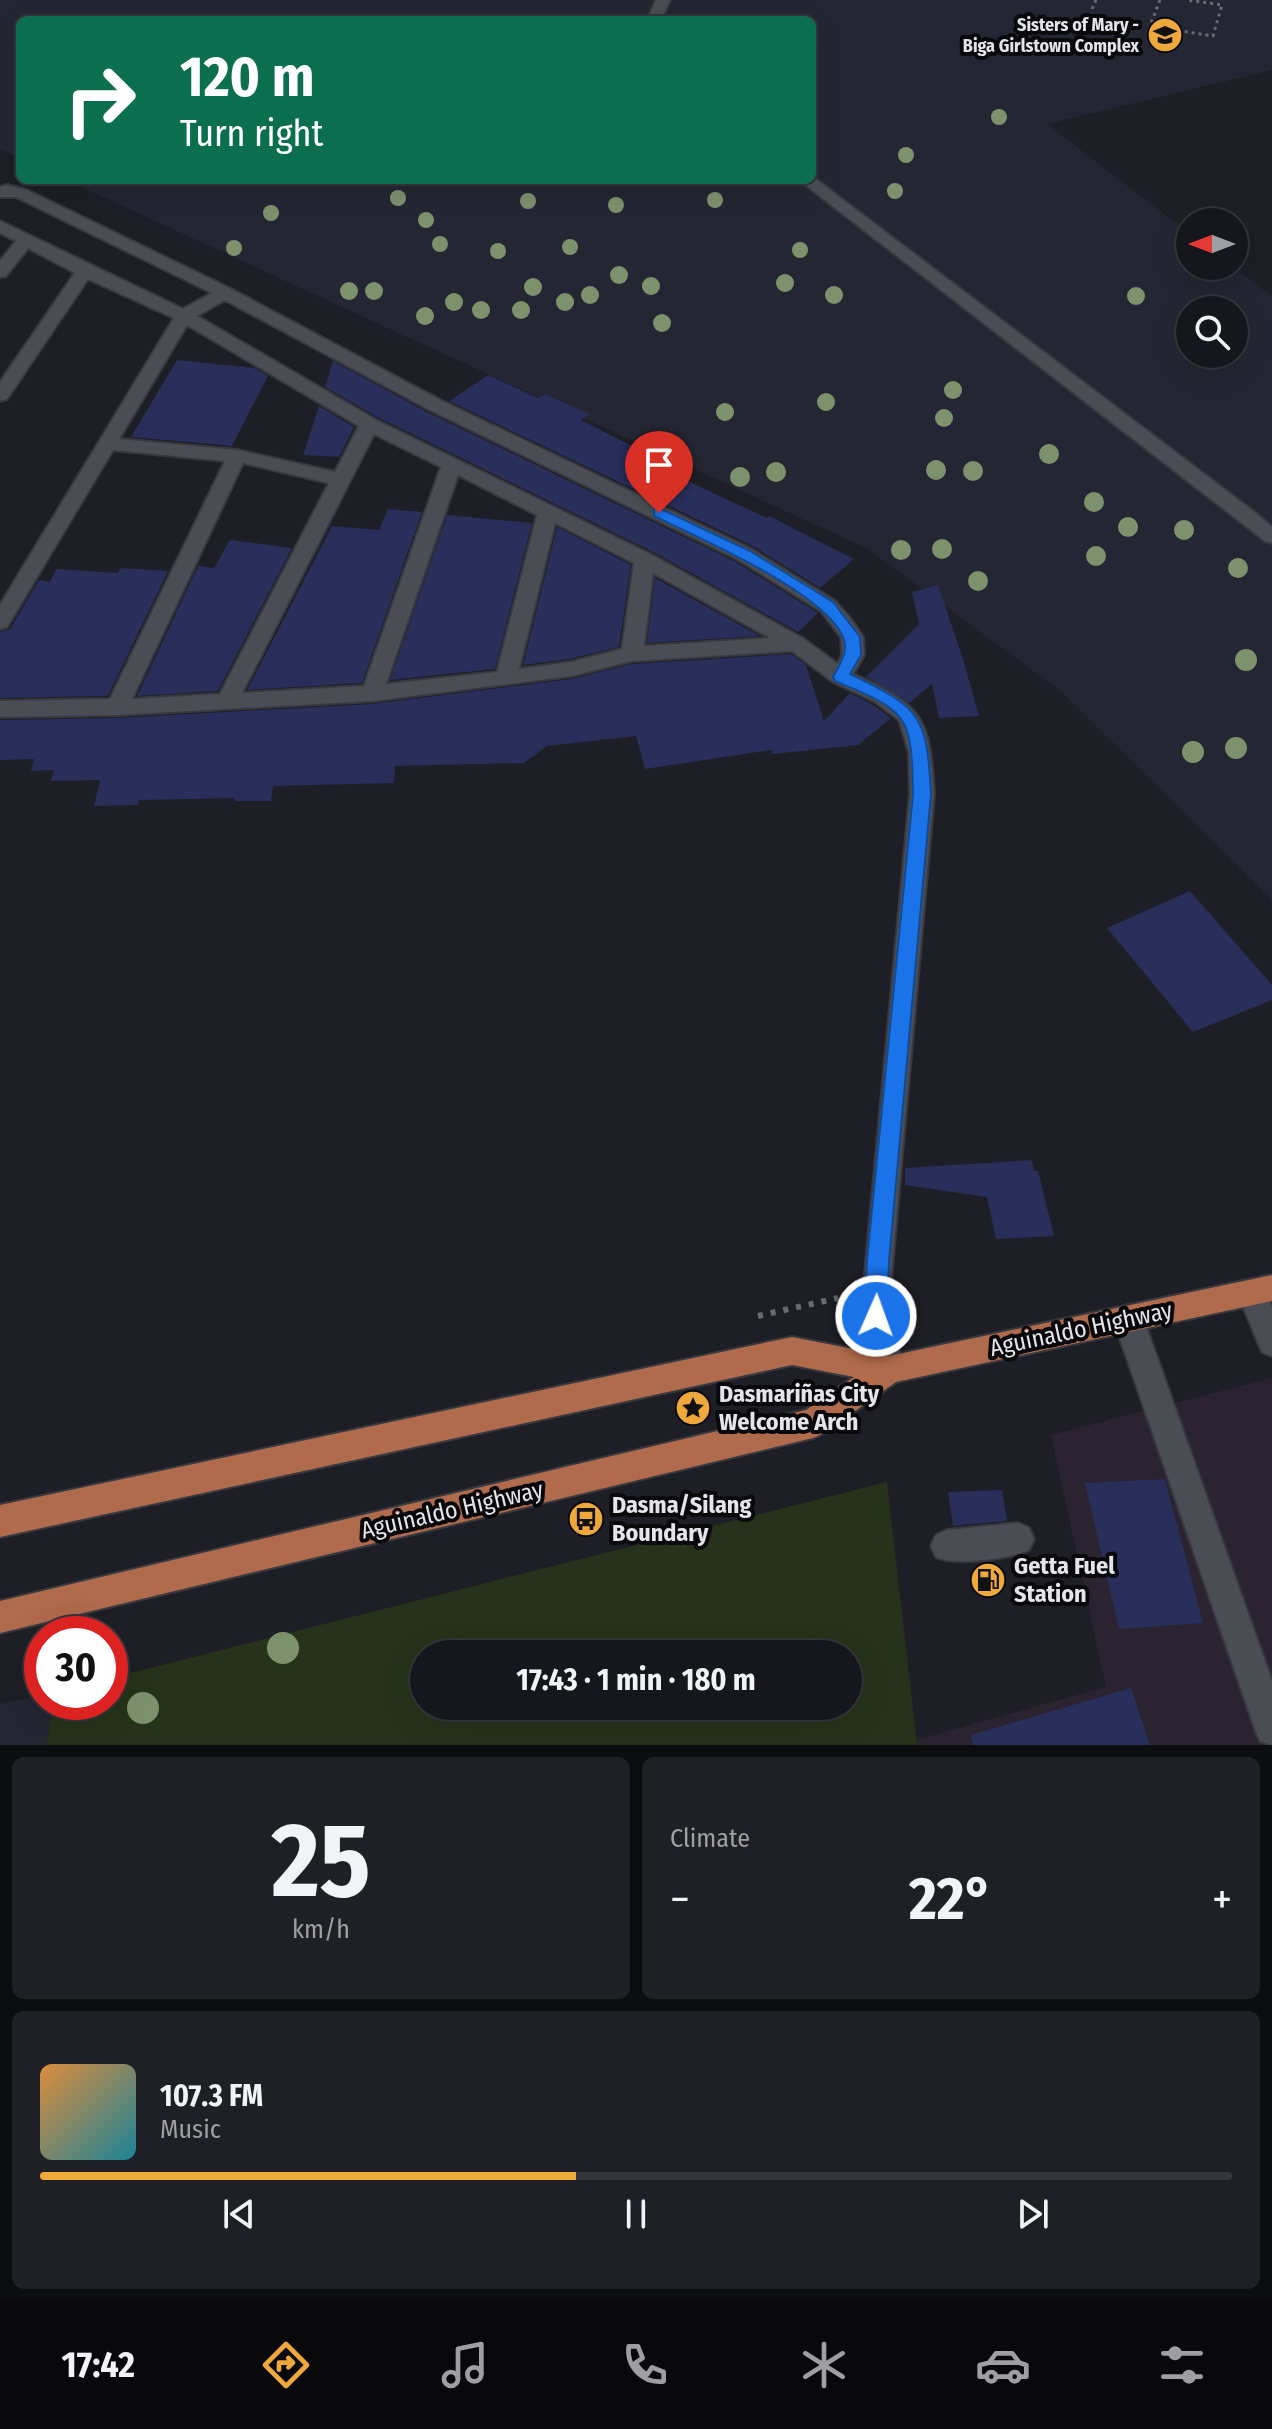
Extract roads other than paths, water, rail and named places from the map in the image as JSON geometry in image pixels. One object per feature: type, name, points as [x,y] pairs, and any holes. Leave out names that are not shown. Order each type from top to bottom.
[{"type":"main road","name":"Aguinaldo Highway","points":[[0,1617],[813,1423],[889,1370],[1262,1291]]},
{"type":"main road","name":"Aguinaldo Highway","points":[[0,1521],[792,1351],[889,1370]]},
{"type":"street","points":[[812,184],[1272,537]]},
{"type":"street","points":[[0,192],[21,193],[225,293],[435,405],[744,554],[828,606],[852,637],[853,655],[841,677]]},
{"type":"street","points":[[0,226],[85,271],[184,316],[369,424],[645,560],[796,644],[841,677],[882,696],[909,716],[920,753],[922,794],[876,1291],[876,1316],[889,1370]]},
{"type":"street","points":[[0,272],[27,238]]},
{"type":"street","points":[[0,395],[85,271]]},
{"type":"street","points":[[0,622],[184,316],[225,293]]},
{"type":"street","points":[[228,699],[369,424]]},
{"type":"street","points":[[107,444],[237,456],[339,479]]},
{"type":"street","points":[[117,707],[237,456]]},
{"type":"street","points":[[372,693],[452,464]]},
{"type":"street","points":[[506,678],[548,511]]},
{"type":"street","points":[[632,654],[645,560]]},
{"type":"street","points":[[0,709],[117,707],[372,693],[571,669],[632,654],[796,644]]},
{"type":"street","points":[[1262,1291],[1272,1342]]},
{"type":"street","points":[[1128,1318],[1272,1729]]},
{"type":"street","points":[[947,1546],[1018,1539]]},
{"type":"place","name":"Sisters of Mary - Biga Girlstown Complex","points":[[1165,35]]},
{"type":"place","name":"Dasmariñas City Welcome Arch","points":[[693,1408]]},
{"type":"place","name":"Dasma/Silang Boundary","points":[[586,1519]]},
{"type":"place","name":"Getta Fuel Station","points":[[988,1580]]}]
